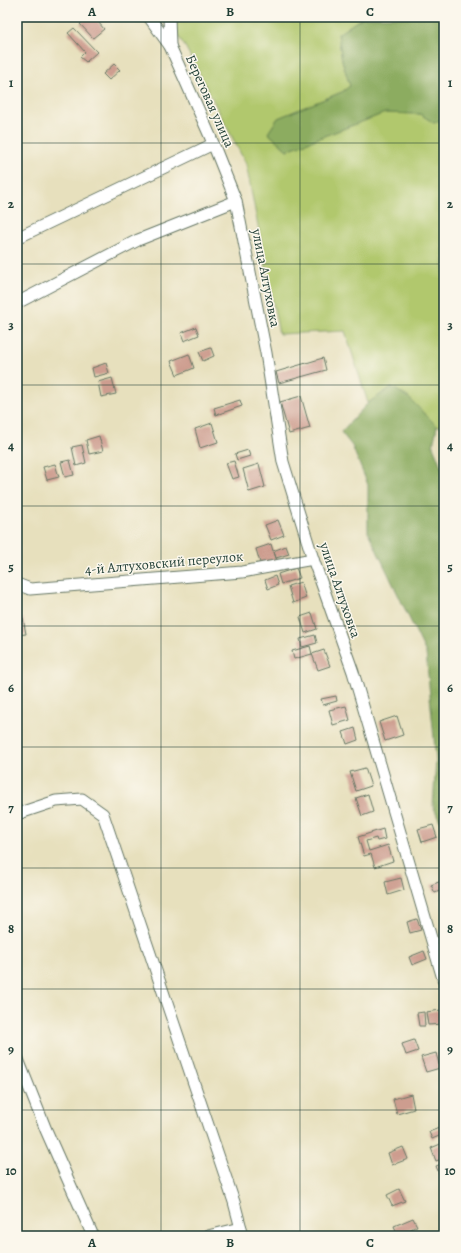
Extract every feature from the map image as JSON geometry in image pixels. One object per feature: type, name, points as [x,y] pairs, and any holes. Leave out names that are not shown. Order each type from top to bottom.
[{"type":"street","name":"Береговая улица","points":[[149,17],[170,46],[236,201]]},
{"type":"street","points":[[168,17],[170,46]]},
{"type":"street","points":[[17,238],[213,144]]},
{"type":"street","points":[[17,303],[138,240],[236,201]]},
{"type":"street","name":"улица Алтуховка","points":[[236,201],[266,353],[283,462],[313,559],[353,672],[444,982]]},
{"type":"street","name":"4-й Алтуховский переулок","points":[[17,584],[30,589],[242,572],[313,559]]},
{"type":"street","points":[[17,814],[56,801],[82,799],[102,814],[229,1188],[242,1232],[208,1236]]},
{"type":"street","points":[[18,1061],[46,1130],[93,1236]]},
{"type":"green space","points":[[166,17],[363,17],[338,34],[342,60],[350,86],[342,92],[278,118],[268,133],[287,150],[385,113],[420,114],[434,123],[444,118],[444,426],[437,426],[409,398],[392,387],[368,403],[345,331],[279,334],[246,164],[186,48]]},
{"type":"green space","points":[[363,17],[444,17],[444,118],[434,123],[420,114],[385,113],[287,150],[268,133],[278,118],[342,92],[350,86],[342,60],[338,34]]},
{"type":"green space","points":[[392,387],[409,398],[437,426],[433,446],[444,474],[444,829],[433,806],[436,760],[426,653],[368,532],[368,485],[352,446],[341,432],[368,403]]},
{"type":"building","points":[[88,17],[94,17],[104,29],[93,38],[80,24]]},
{"type":"building","points":[[74,28],[97,52],[86,62],[80,57],[85,52],[68,33]]},
{"type":"building","points":[[114,64],[120,70],[109,80],[103,74]]},
{"type":"building","points":[[196,327],[199,335],[184,341],[181,333]]},
{"type":"building","points":[[211,348],[214,356],[203,361],[199,352]]},
{"type":"building","points":[[189,354],[194,368],[177,375],[171,361]]},
{"type":"building","points":[[323,358],[326,370],[279,383],[276,372]]},
{"type":"building","points":[[106,363],[109,373],[94,377],[92,368]]},
{"type":"building","points":[[112,378],[116,394],[101,397],[98,382]]},
{"type":"building","points":[[301,396],[310,428],[289,434],[280,402]]},
{"type":"building","points":[[240,400],[242,406],[216,415],[214,408]]},
{"type":"building","points":[[212,423],[218,442],[200,448],[195,429]]},
{"type":"building","points":[[99,436],[103,451],[89,454],[86,440]]},
{"type":"building","points":[[82,445],[86,463],[76,466],[72,447]]},
{"type":"building","points":[[248,450],[250,456],[237,460],[235,454]]},
{"type":"building","points":[[70,460],[74,475],[65,477],[61,462]]},
{"type":"building","points":[[234,461],[239,477],[232,479],[226,463]]},
{"type":"building","points":[[55,464],[59,477],[47,480],[43,467]]},
{"type":"building","points":[[259,464],[265,487],[249,492],[243,469]]},
{"type":"building","points":[[278,520],[284,535],[271,540],[265,525]]},
{"type":"building","points":[[271,544],[273,551],[286,546],[289,554],[276,558],[277,561],[261,566],[256,549]]},
{"type":"building","points":[[296,568],[300,578],[281,584],[278,574]]},
{"type":"building","points":[[275,576],[278,585],[268,589],[265,580]]},
{"type":"building","points":[[301,582],[306,598],[293,603],[288,586]]},
{"type":"building","points":[[312,613],[317,629],[305,633],[300,617]]},
{"type":"building","points":[[23,618],[26,634],[17,635],[17,619]]},
{"type":"building","points":[[315,635],[317,643],[302,647],[300,639]]},
{"type":"building","points":[[310,646],[312,654],[294,659],[292,651]]},
{"type":"building","points":[[324,650],[330,666],[318,670],[312,654]]},
{"type":"building","points":[[336,696],[337,701],[323,705],[321,699]]},
{"type":"building","points":[[346,706],[350,720],[333,725],[329,710]]},
{"type":"building","points":[[397,716],[403,735],[385,741],[379,722]]},
{"type":"building","points":[[355,728],[358,740],[347,744],[343,732]]},
{"type":"building","points":[[365,768],[371,786],[356,791],[350,772]]},
{"type":"building","points":[[368,794],[373,812],[362,816],[356,798]]},
{"type":"building","points":[[433,825],[437,837],[422,842],[418,829]]},
{"type":"building","points":[[383,829],[385,839],[377,841],[376,838],[366,841],[369,851],[388,845],[393,861],[375,867],[371,854],[364,856],[358,837]]},
{"type":"building","points":[[401,878],[404,890],[388,895],[385,882]]},
{"type":"building","points":[[444,880],[444,889],[435,893],[431,885]]},
{"type":"building","points":[[417,919],[421,930],[410,933],[407,922]]},
{"type":"building","points":[[424,951],[427,959],[412,965],[409,957]]},
{"type":"building","points":[[441,1010],[443,1024],[428,1025],[426,1012]]},
{"type":"building","points":[[424,1012],[425,1026],[419,1026],[417,1013]]},
{"type":"building","points":[[414,1040],[418,1051],[406,1055],[402,1044]]},
{"type":"building","points":[[436,1053],[440,1068],[426,1072],[421,1057]]},
{"type":"building","points":[[411,1094],[414,1109],[397,1114],[393,1099]]},
{"type":"building","points":[[444,1126],[444,1134],[432,1139],[429,1132]]},
{"type":"building","points":[[443,1143],[444,1158],[436,1161],[431,1148]]},
{"type":"building","points":[[403,1147],[408,1159],[392,1165],[388,1153]]},
{"type":"building","points":[[444,1163],[444,1185],[436,1166]]},
{"type":"building","points":[[399,1189],[405,1201],[392,1206],[387,1195]]},
{"type":"building","points":[[413,1218],[417,1226],[398,1235],[394,1226]]}]
